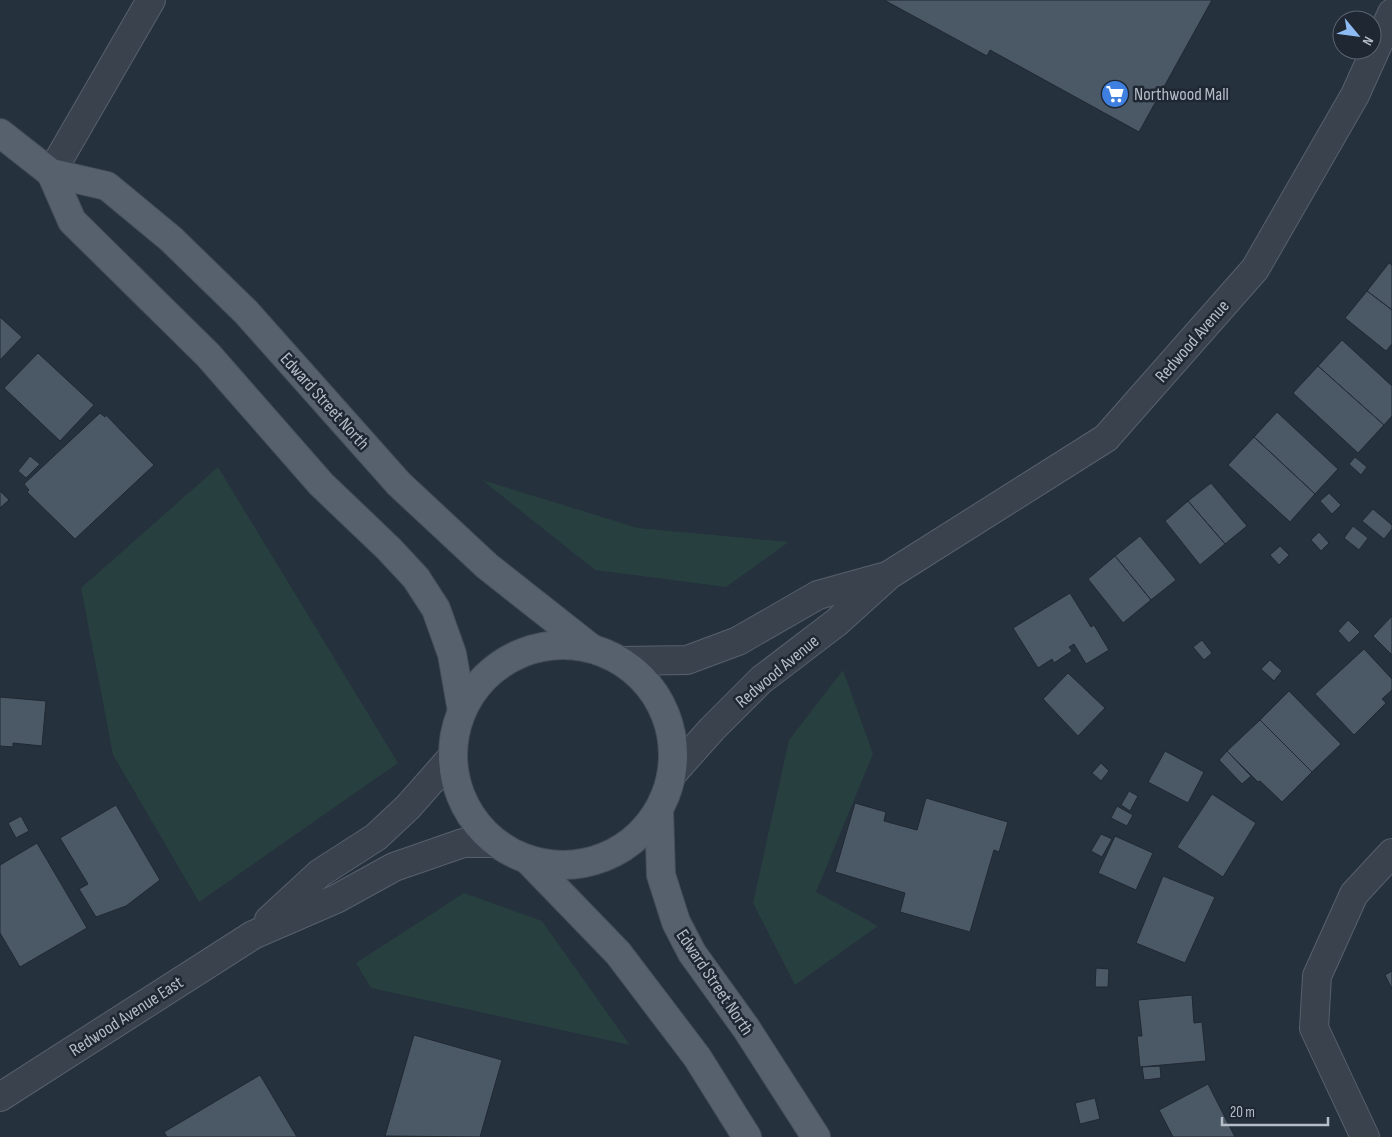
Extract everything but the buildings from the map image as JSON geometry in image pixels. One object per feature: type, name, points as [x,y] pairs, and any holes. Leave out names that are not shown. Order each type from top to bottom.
[{"type":"main road","name":"Edward Street North","points":[[0,133],[51,173],[107,186],[170,239],[246,312],[399,484],[487,566],[591,648]]},
{"type":"main road","name":"Edward Street North","points":[[51,173],[72,221],[208,355],[321,484],[389,548],[416,578],[440,618],[452,654],[462,711]]},
{"type":"main road","points":[[529,861],[566,866],[603,859],[635,840],[659,811],[672,774],[673,741],[664,710],[646,682],[622,661],[591,648],[560,645],[530,650],[502,664],[479,684],[462,711],[455,733],[453,756],[458,789],[473,819],[496,843],[529,861],[618,953],[696,1057],[747,1137]]},
{"type":"main road","name":"Edward Street North","points":[[659,811],[661,875],[676,922],[692,953],[751,1036],[816,1137]]},
{"type":"street","points":[[51,173],[151,0]]},
{"type":"street","name":"Redwood Avenue","points":[[672,774],[712,729],[761,680],[837,622],[889,575],[1106,438],[1113,431],[1255,269],[1355,94],[1392,13]]},
{"type":"street","name":"Redwood Avenue","points":[[622,661],[687,660],[738,641],[818,595],[889,575]]},
{"type":"street","name":"Redwood Avenue East","points":[[253,935],[320,873],[376,837],[408,807],[453,756]]},
{"type":"street","name":"Redwood Avenue East","points":[[0,1097],[253,935],[336,899],[394,867],[463,843],[496,843]]},
{"type":"street","points":[[1365,1137],[1314,1028],[1317,976],[1354,894],[1392,853]]},
{"type":"green space","points":[[218,467],[398,763],[199,902],[113,755],[81,588]]},
{"type":"green space","points":[[482,480],[638,528],[789,542],[726,587],[595,570]]},
{"type":"green space","points":[[843,670],[873,754],[816,892],[878,926],[795,985],[753,903],[789,740]]},
{"type":"green space","points":[[464,893],[542,921],[630,1045],[371,988],[356,963]]},
{"type":"place","name":"Northwood Mall","points":[[1115,94]]}]
